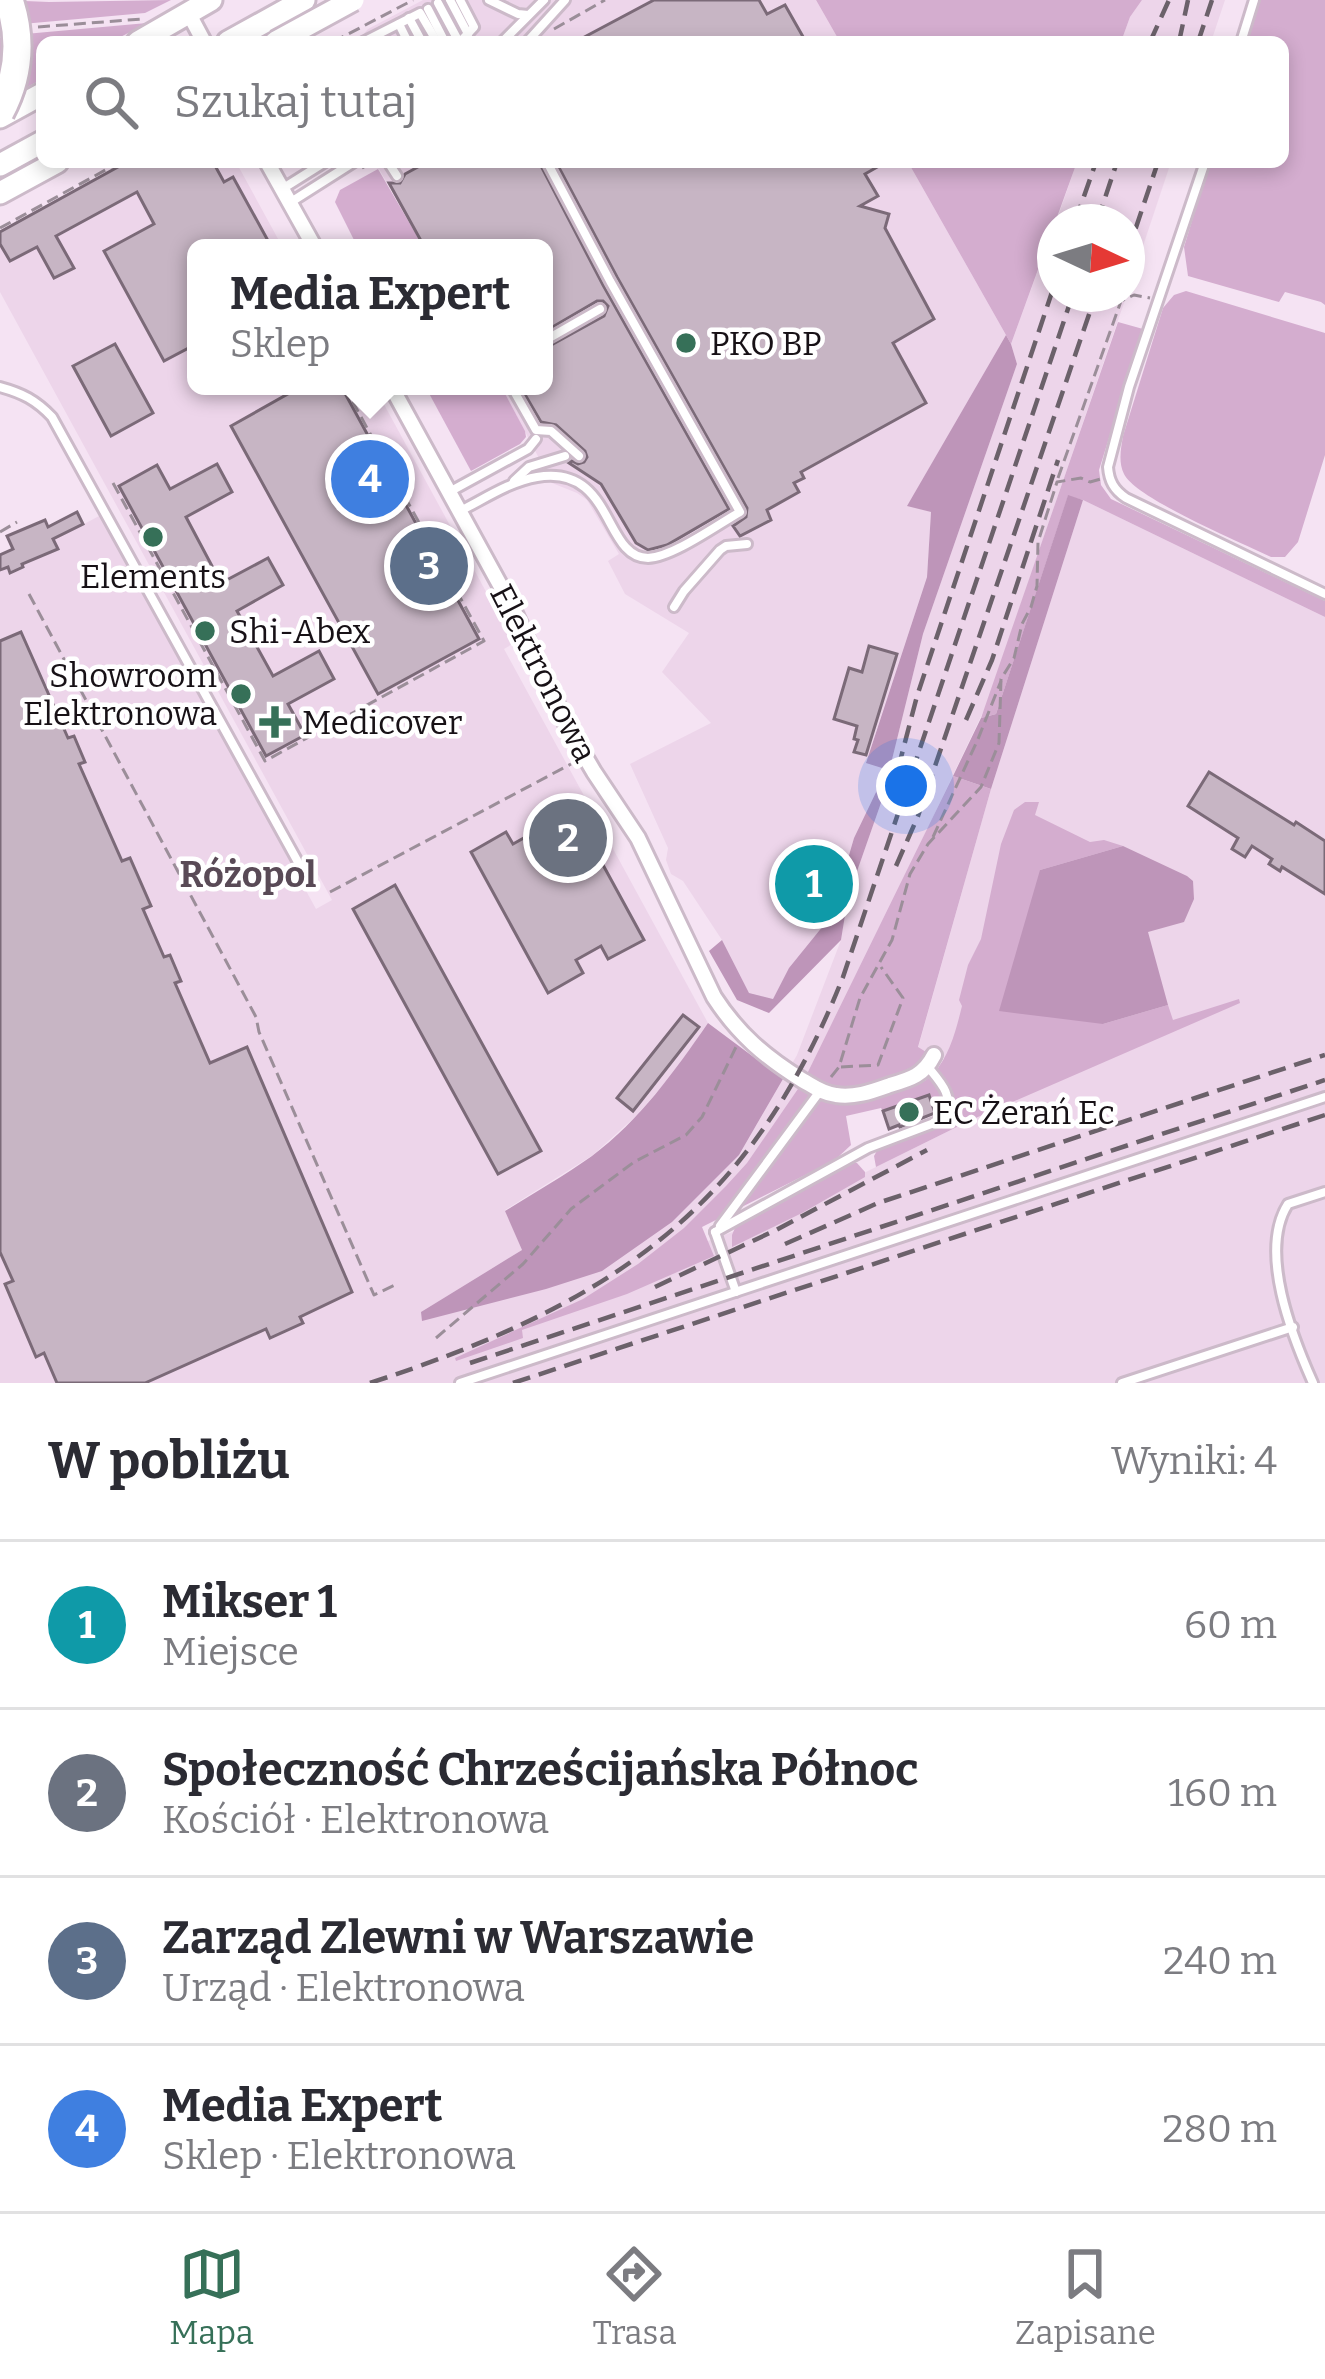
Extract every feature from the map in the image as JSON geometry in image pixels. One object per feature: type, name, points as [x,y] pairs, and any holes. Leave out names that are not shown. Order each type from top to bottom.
[{"type":"highway","points":[[0,115],[17,57],[16,22],[9,0]]},
{"type":"main road","points":[[149,36],[211,0]]},
{"type":"main road","points":[[287,36],[353,0]]},
{"type":"main road","points":[[239,36],[301,1]]},
{"type":"main road","points":[[0,115],[36,97]]},
{"type":"main road","points":[[0,165],[36,145]]},
{"type":"main road","points":[[0,193],[46,168]]},
{"type":"street","points":[[189,14],[201,36]]},
{"type":"street","points":[[270,168],[310,239]]},
{"type":"street","name":"Elektronowa","points":[[396,395],[512,607],[567,726],[638,838],[714,997],[730,1022],[776,1065],[820,1091]]},
{"type":"street","points":[[820,1091],[838,1096],[868,1093],[916,1077],[931,1061]]},
{"type":"lane","points":[[460,0],[474,27],[465,36]]},
{"type":"lane","points":[[489,0],[530,16]]},
{"type":"lane","points":[[508,36],[544,0]]},
{"type":"lane","points":[[532,36],[565,0]]},
{"type":"lane","points":[[1242,36],[1254,0]]},
{"type":"lane","points":[[389,32],[444,1],[461,36]]},
{"type":"lane","points":[[424,11],[438,36]]},
{"type":"lane","points":[[409,19],[419,36]]},
{"type":"lane","points":[[286,196],[318,168]]},
{"type":"lane","points":[[286,196],[342,168]]},
{"type":"lane","points":[[392,168],[397,176]]},
{"type":"lane","points":[[509,459],[544,476],[572,480],[593,494],[626,550],[637,556],[654,557],[680,547],[740,512],[550,168]]},
{"type":"lane","points":[[1203,168],[1129,387],[1108,476],[1126,498],[1325,593]]},
{"type":"lane","points":[[553,335],[600,309]]},
{"type":"lane","points":[[0,387],[38,402],[52,417],[309,882]]},
{"type":"lane","points":[[516,395],[536,430],[551,431],[579,456]]},
{"type":"lane","points":[[448,492],[536,439]]},
{"type":"lane","points":[[508,487],[529,467],[565,456]]},
{"type":"lane","points":[[460,511],[508,487],[544,476]]},
{"type":"lane","points":[[674,607],[720,550],[747,544]]},
{"type":"lane","points":[[715,1232],[868,1148],[942,1120],[949,1100],[931,1061]]},
{"type":"lane","points":[[715,1232],[820,1091]]},
{"type":"lane","points":[[460,1383],[1325,1096]]},
{"type":"lane","points":[[1313,1383],[1280,1287],[1276,1254],[1280,1217],[1288,1204],[1325,1192]]},
{"type":"lane","points":[[715,1232],[736,1292]]},
{"type":"lane","points":[[1122,1383],[1293,1328]]},
{"type":"path","points":[[344,36],[413,0]]},
{"type":"path","points":[[580,0],[586,11]]},
{"type":"path","points":[[548,32],[605,0]]},
{"type":"path","points":[[28,28],[144,19]]},
{"type":"path","points":[[0,228],[109,168]]},
{"type":"path","points":[[820,1091],[839,1067],[860,998],[892,940],[910,874],[931,840],[1014,658],[1037,586],[1038,542],[1120,302],[1134,295],[1158,300]]},
{"type":"path","points":[[113,483],[265,761],[484,641],[349,395]]},
{"type":"path","points":[[1057,482],[1081,478],[1090,482],[1108,476]]},
{"type":"path","points":[[0,532],[17,522]]},
{"type":"path","points":[[28,594],[256,1017],[374,1295],[395,1285]]},
{"type":"path","points":[[182,628],[190,624]]},
{"type":"path","points":[[207,675],[215,670]]},
{"type":"path","points":[[931,840],[981,787],[999,743],[1001,679]]},
{"type":"path","points":[[232,720],[240,716]]},
{"type":"path","points":[[245,744],[253,740]]},
{"type":"path","points":[[330,892],[571,764]]},
{"type":"path","points":[[839,1067],[878,1065],[903,998],[880,965]]},
{"type":"path","points":[[436,1338],[523,1264],[571,1209],[634,1162],[686,1136],[702,1117],[742,1034]]},
{"type":"shaded area","points":[[0,0],[171,0],[145,13],[0,26]]},
{"type":"shaded area","points":[[423,0],[816,0],[837,36],[362,36]]},
{"type":"shaded area","points":[[816,0],[1142,0],[1123,36],[837,36]]},
{"type":"shaded area","points":[[1142,0],[1225,0],[1213,36],[1123,36]]},
{"type":"shaded area","points":[[1260,0],[1325,0],[1325,305],[1285,292],[1279,302],[1188,276],[1184,247],[1208,168],[1289,168],[1289,36],[1249,36]]},
{"type":"shaded area","points":[[147,23],[122,36],[36,36],[36,82],[0,102],[0,38]]},
{"type":"shaded area","points":[[116,168],[239,168],[278,239],[187,239],[187,395],[379,395],[514,643],[504,649],[708,1023],[637,1115],[593,1155],[505,1210],[522,1250],[421,1312],[739,1155],[797,1055],[841,940],[848,897],[882,800],[923,634],[1017,364],[1011,344],[1037,273],[1037,312],[1121,312],[986,706],[812,1070],[750,1167],[686,1231],[708,1241],[779,1215],[971,1120],[946,1059],[918,1048],[991,789],[1083,500],[1325,617],[1325,1383],[0,1383],[0,555],[12,549],[7,536],[45,520],[54,540],[101,515],[316,909],[332,900],[0,292],[0,232]]},
{"type":"shaded area","points":[[911,168],[1006,335],[908,505],[931,512],[927,577],[866,762],[882,767],[878,788],[854,838],[835,903],[773,999],[749,994],[722,940],[683,881],[671,874],[668,848],[630,764],[711,723],[662,672],[689,633],[625,594],[608,561],[619,554],[587,500],[552,483],[506,395],[553,395],[553,239],[419,239],[379,169]]},
{"type":"shaded area","points":[[911,168],[1075,168],[1062,204],[1037,204],[1037,272],[1011,344]]},
{"type":"shaded area","points":[[1075,168],[1169,168],[1145,240],[1145,204],[1062,204]]},
{"type":"shaded area","points":[[378,169],[419,239],[354,239],[335,202],[340,190]]},
{"type":"shaded area","points":[[1186,291],[1325,333],[1325,455],[1298,542],[1285,557],[1271,557],[1168,507],[1132,484],[1122,469],[1123,436],[1163,308],[1174,295]]},
{"type":"shaded area","points":[[1118,322],[1143,329],[1099,470],[1101,485],[1111,499],[1325,601],[1325,617],[1068,496],[996,714],[981,718]]},
{"type":"shaded area","points":[[1006,335],[1017,364],[923,634],[882,800],[848,897],[841,940],[769,1013],[737,1000],[709,951],[722,940],[749,993],[773,999],[835,903],[854,838],[878,788],[882,768],[866,763],[927,577],[931,512],[907,506]]},
{"type":"shaded area","points":[[430,395],[506,395],[526,437],[471,471]]},
{"type":"shaded area","points":[[1068,495],[1083,500],[991,789],[953,776],[981,718],[996,714]]},
{"type":"shaded area","points":[[953,776],[991,789],[918,1047],[928,1053],[912,1069],[886,1082],[845,1089],[826,1085],[807,1074]]},
{"type":"shaded area","points":[[1025,802],[1039,802],[1035,815],[1090,842],[1104,840],[1123,846],[1040,870],[1103,1024],[1168,1005],[1173,1020],[1239,999],[1240,1003],[971,1120],[876,1167],[878,1149],[943,1125],[929,1096],[883,1111],[846,1116],[851,1145],[835,1160],[702,1227],[714,1256],[627,1294],[522,1330],[523,1338],[456,1361],[583,1299],[684,1228],[747,1163],[800,1086],[836,1100],[861,1099],[917,1084],[933,1074],[957,1024],[959,1000],[981,939],[1001,844],[1014,810]]},
{"type":"shaded area","points":[[1123,846],[1193,881],[1194,899],[1184,922],[1148,932],[1168,1005],[1103,1024],[999,1011],[1040,870]]},
{"type":"shaded area","points":[[708,1023],[783,1079],[739,1155],[672,1222],[602,1271],[422,1321],[421,1312],[522,1250],[505,1211],[592,1156],[626,1127]]},
{"type":"shaded area","points":[[847,1163],[857,1163],[865,1177],[732,1247],[737,1223]]},
{"type":"building","points":[[654,0],[759,0],[767,14],[785,5],[803,36],[586,36]]},
{"type":"building","points":[[116,168],[216,168],[224,182],[233,177],[267,239],[187,239],[187,349],[164,361],[104,251],[154,224],[137,192],[56,236],[74,268],[54,278],[37,247],[10,261],[0,244],[0,232]]},
{"type":"building","points":[[416,168],[542,168],[729,509],[667,545],[648,550],[636,543],[601,484],[569,463],[584,462],[585,451],[556,425],[541,422],[525,395],[553,395],[553,344],[604,316],[608,306],[597,301],[553,327],[553,239],[420,239],[389,183],[400,183]]},
{"type":"building","points":[[559,168],[876,168],[865,174],[878,196],[860,206],[889,214],[885,228],[934,319],[893,343],[926,403],[801,472],[804,478],[794,483],[799,492],[767,510],[771,520],[740,536],[733,526],[746,517],[747,508]]},
{"type":"building","points":[[115,344],[153,413],[111,436],[73,366]]},
{"type":"building","points":[[286,395],[346,395],[479,639],[378,694],[231,426]]},
{"type":"building","points":[[217,464],[232,492],[186,517],[221,583],[268,558],[283,585],[237,611],[273,676],[319,651],[334,679],[288,704],[305,735],[266,756],[119,486],[157,465],[170,489]]},
{"type":"building","points":[[77,512],[83,524],[53,539],[58,549],[10,573],[8,567],[0,570],[0,555],[13,549],[7,536],[45,520],[48,527]]},
{"type":"building","points":[[21,632],[68,738],[74,736],[85,762],[79,764],[122,861],[130,858],[151,906],[143,909],[164,957],[170,955],[181,981],[175,983],[210,1063],[247,1047],[352,1292],[300,1317],[303,1323],[270,1338],[266,1329],[145,1383],[57,1383],[44,1353],[36,1357],[5,1284],[13,1281],[0,1252],[0,641]]},
{"type":"building","points":[[869,646],[897,654],[866,755],[854,752],[857,726],[834,719],[849,668],[862,672]]},
{"type":"building","points":[[1209,772],[1325,841],[1325,894],[1269,864],[1272,859],[1252,846],[1245,857],[1232,849],[1238,838],[1188,806]]},
{"type":"building","points":[[567,799],[644,940],[608,959],[601,946],[576,960],[583,973],[548,993],[471,852],[506,832],[513,844],[538,830],[531,819]]},
{"type":"building","points":[[395,885],[541,1151],[498,1174],[353,909]]},
{"type":"building","points":[[683,1015],[699,1027],[633,1111],[617,1098]]},
{"type":"building","name":"EC Żerań Ec","points":[[929,1095],[935,1113],[889,1129],[883,1111]]},
{"type":"railway","points":[[1153,36],[1169,0]]},
{"type":"railway","points":[[1180,36],[1188,0]]},
{"type":"railway","points":[[1200,36],[1212,0]]},
{"type":"railway","points":[[1081,204],[1094,168]]},
{"type":"railway","points":[[1103,204],[1115,168]]},
{"type":"railway","points":[[1144,204],[1156,168]]},
{"type":"railway","points":[[898,769],[917,696],[1045,312]]},
{"type":"railway","points":[[370,1383],[530,1321],[598,1283],[659,1240],[714,1190],[762,1130],[805,1060],[843,977],[1067,312]]},
{"type":"railway","points":[[896,866],[918,816],[1090,312]]},
{"type":"railway","points":[[966,720],[992,660],[1058,460]]},
{"type":"railway","points":[[785,1244],[878,1203],[1325,1055]]},
{"type":"railway","points":[[470,1363],[1325,1080]]},
{"type":"railway","points":[[513,1383],[1325,1115]]},
{"type":"railway","points":[[655,1287],[927,1150]]},
{"type":"place","name":"PKO BP","points":[[686,343]]},
{"type":"place","name":"Media Expert","points":[[370,479]]},
{"type":"place","name":"Elements","points":[[153,537]]},
{"type":"place","name":"Zarząd Zlewni w Warszawie","points":[[429,566]]},
{"type":"place","name":"Shi-Abex","points":[[205,631]]},
{"type":"place","name":"Showroom Elektronowa","points":[[241,694]]},
{"type":"place","name":"Medicover","points":[[275,722]]},
{"type":"place","name":"Społeczność Chrześcijańska Północ","points":[[568,838]]},
{"type":"place","name":"Mikser 1","points":[[814,884]]},
{"type":"place","name":"EC Żerań Ec","points":[[909,1112]]},
{"type":"district","name":"Różopol","points":[[248,874]]}]
